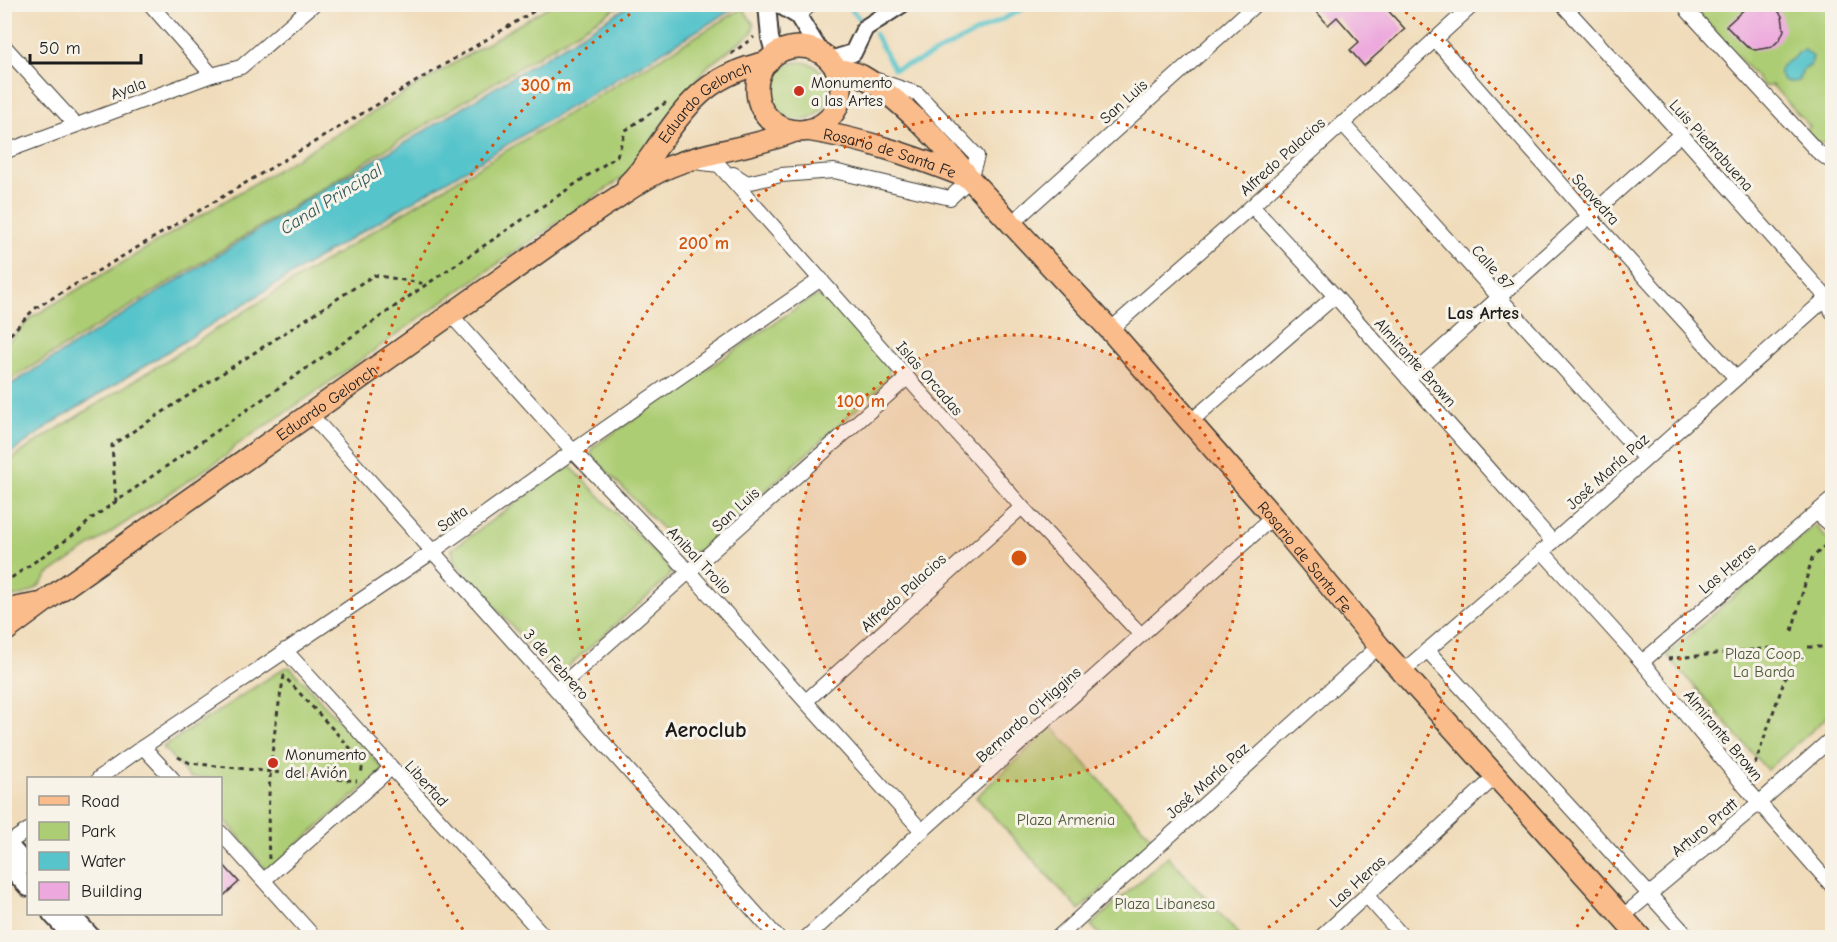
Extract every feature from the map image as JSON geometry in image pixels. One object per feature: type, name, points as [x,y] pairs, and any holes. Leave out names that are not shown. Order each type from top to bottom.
[{"type":"main road","name":"Eduardo Gelonch","points":[[4,632],[601,208],[668,167],[772,140],[825,122],[837,107],[841,87],[829,61],[804,48],[784,51],[772,59],[726,74],[704,89],[674,123],[631,181],[601,208]]},
{"type":"main road","name":"Eduardo Gelonch","points":[[772,59],[759,78],[760,104],[778,125],[801,130]]},
{"type":"main road","name":"Rosario de Santa Fe","points":[[829,61],[860,75],[889,94],[955,158],[970,179],[1110,330],[1274,518],[1379,646],[1641,938]]},
{"type":"main road","name":"Rosario de Santa Fe","points":[[801,130],[838,135],[895,150],[970,179]]},
{"type":"main road","name":"Eduardo Gelonch","points":[[4,610],[28,606],[51,597]]},
{"type":"street","points":[[150,4],[212,75]]},
{"type":"street","name":"Ayala","points":[[4,152],[212,75],[241,67],[314,4]]},
{"type":"street","points":[[767,4],[772,59]]},
{"type":"street","points":[[778,4],[798,16],[829,61],[853,53],[865,28],[902,4]]},
{"type":"street","points":[[798,16],[811,4]]},
{"type":"street","name":"San Luis","points":[[1012,223],[1256,4]]},
{"type":"street","name":"Alfredo Palacios","points":[[1110,330],[1252,206],[1474,4]]},
{"type":"street","name":"Luis Piedrabuena","points":[[1562,4],[1830,296],[1833,312]]},
{"type":"street","points":[[1685,4],[1765,96],[1817,151],[1831,158]]},
{"type":"street","name":"Saavedra","points":[[1435,40],[1589,216],[1736,378]]},
{"type":"street","points":[[4,46],[76,125]]},
{"type":"street","name":"Calle 87","points":[[1342,123],[1645,459]]},
{"type":"street","points":[[1408,379],[1681,134]]},
{"type":"street","points":[[686,161],[719,165],[747,183],[781,175],[834,171],[950,198],[970,179]]},
{"type":"street","name":"Islas Orcadas","points":[[719,165],[1022,507],[1141,635]]},
{"type":"street","name":"Almirante Brown","points":[[1252,206],[1553,542]]},
{"type":"street","name":"Salta","points":[[100,777],[432,552],[821,279]]},
{"type":"street","points":[[1190,422],[1335,296]]},
{"type":"street","name":"José María Paz","points":[[1402,672],[1553,542],[1830,296]]},
{"type":"street","name":"Anibal Troilo","points":[[451,315],[573,451],[689,572],[922,831]]},
{"type":"street","name":"San Luis","points":[[557,689],[907,378]]},
{"type":"street","name":"3 de Febrero","points":[[310,414],[778,938]]},
{"type":"street","name":"Las Heras","points":[[1642,662],[1833,499]]},
{"type":"street","name":"Alfredo Palacios","points":[[806,701],[1022,507]]},
{"type":"street","points":[[1818,513],[1833,526]]},
{"type":"street","name":"Bernardo O'Higgins","points":[[806,938],[922,831],[1274,518]]},
{"type":"street","name":"Almirante Brown","points":[[1542,551],[1642,662],[1747,789],[1833,886]]},
{"type":"street","name":"José María Paz","points":[[1058,938],[1379,646]]},
{"type":"street","name":"Libertad","points":[[285,650],[546,938]]},
{"type":"street","points":[[1427,650],[1689,938]]},
{"type":"street","name":"Arturo Pratt","points":[[1622,917],[1833,738]]},
{"type":"street","points":[[143,747],[170,777]]},
{"type":"street","points":[[264,880],[391,768]]},
{"type":"street","name":"Las Heras","points":[[1320,938],[1496,776]]},
{"type":"street","points":[[27,831],[6,843],[27,865]]},
{"type":"street","points":[[222,834],[315,938]]},
{"type":"street","points":[[4,861],[27,887]]},
{"type":"street","points":[[1367,896],[1404,938]]},
{"type":"street","points":[[52,915],[73,938]]},
{"type":"street","points":[[72,915],[93,938]]},
{"type":"path","points":[[4,341],[34,309],[546,4]]},
{"type":"path","points":[[725,59],[756,36]]},
{"type":"path","points":[[4,583],[79,531],[91,519],[617,156],[626,130],[674,96]]},
{"type":"path","points":[[116,502],[112,446],[374,275],[427,285]]},
{"type":"path","points":[[1792,631],[1812,558],[1833,539]]},
{"type":"path","points":[[1808,647],[1833,647]]},
{"type":"path","points":[[1642,662],[1770,648]]},
{"type":"path","points":[[1747,789],[1789,667]]},
{"type":"path","points":[[178,757],[190,763],[270,772],[360,782],[363,762],[284,676],[274,726],[270,772],[267,818],[269,861]]},
{"type":"green space","points":[[551,5],[621,5],[5,383],[5,345],[32,317]]},
{"type":"green space","points":[[1691,5],[1832,5],[1832,144],[1818,143],[1805,131],[1810,127],[1772,85],[1765,87]]},
{"type":"green space","points":[[743,8],[754,25],[752,33],[708,66],[683,96],[628,174],[235,446],[227,455],[47,575],[35,589],[24,595],[5,598],[5,464],[389,221]]},
{"type":"green space","name":"Monumento a las Artes","points":[[800,62],[811,64],[824,75],[829,91],[827,102],[816,115],[800,120],[789,118],[776,107],[771,91],[773,80],[784,67]]},
{"type":"green space","points":[[818,296],[827,300],[888,367],[890,377],[698,551],[683,550],[591,455],[593,447],[811,298]]},
{"type":"green space","points":[[571,467],[667,565],[671,572],[667,579],[562,672],[550,669],[454,561],[452,549],[565,468]]},
{"type":"green space","name":"Plaza Coop. La Barda","points":[[1815,525],[1832,545],[1832,713],[1767,770],[1667,655]]},
{"type":"green space","points":[[290,667],[384,770],[267,871],[222,816],[222,777],[189,777],[163,747],[284,668]]},
{"type":"green space","name":"Plaza Armenia","points":[[1052,727],[1155,841],[1079,910],[976,797]]},
{"type":"green space","name":"Plaza Libanesa","points":[[1168,856],[1241,937],[1102,937],[1091,925]]},
{"type":"water","name":"Canal Principal","points":[[630,5],[740,5],[323,255],[56,421],[5,457],[5,388],[324,189],[401,145]]},
{"type":"water","points":[[1805,50],[1813,57],[1810,66],[1803,70],[1798,81],[1783,80],[1780,75],[1781,66],[1798,52]]},
{"type":"building","points":[[1310,4],[1382,4],[1405,29],[1364,66],[1350,50],[1359,42],[1337,17],[1328,25]]},
{"type":"building","points":[[1750,4],[1773,4],[1782,16],[1784,30],[1780,39],[1772,47],[1755,50],[1746,46],[1726,26]]},
{"type":"building","points":[[222,863],[239,882],[222,897]]},
{"type":"waterway","points":[[846,4],[859,18]]},
{"type":"waterway","points":[[875,34],[894,69],[919,61],[1033,4]]},
{"type":"place","name":"Monumento a las Artes","points":[[799,91]]},
{"type":"place","name":"Monumento del Avión","points":[[273,763]]},
{"type":"district","name":"Las Artes","points":[[1483,313]]},
{"type":"district","name":"Aeroclub","points":[[706,729]]}]
